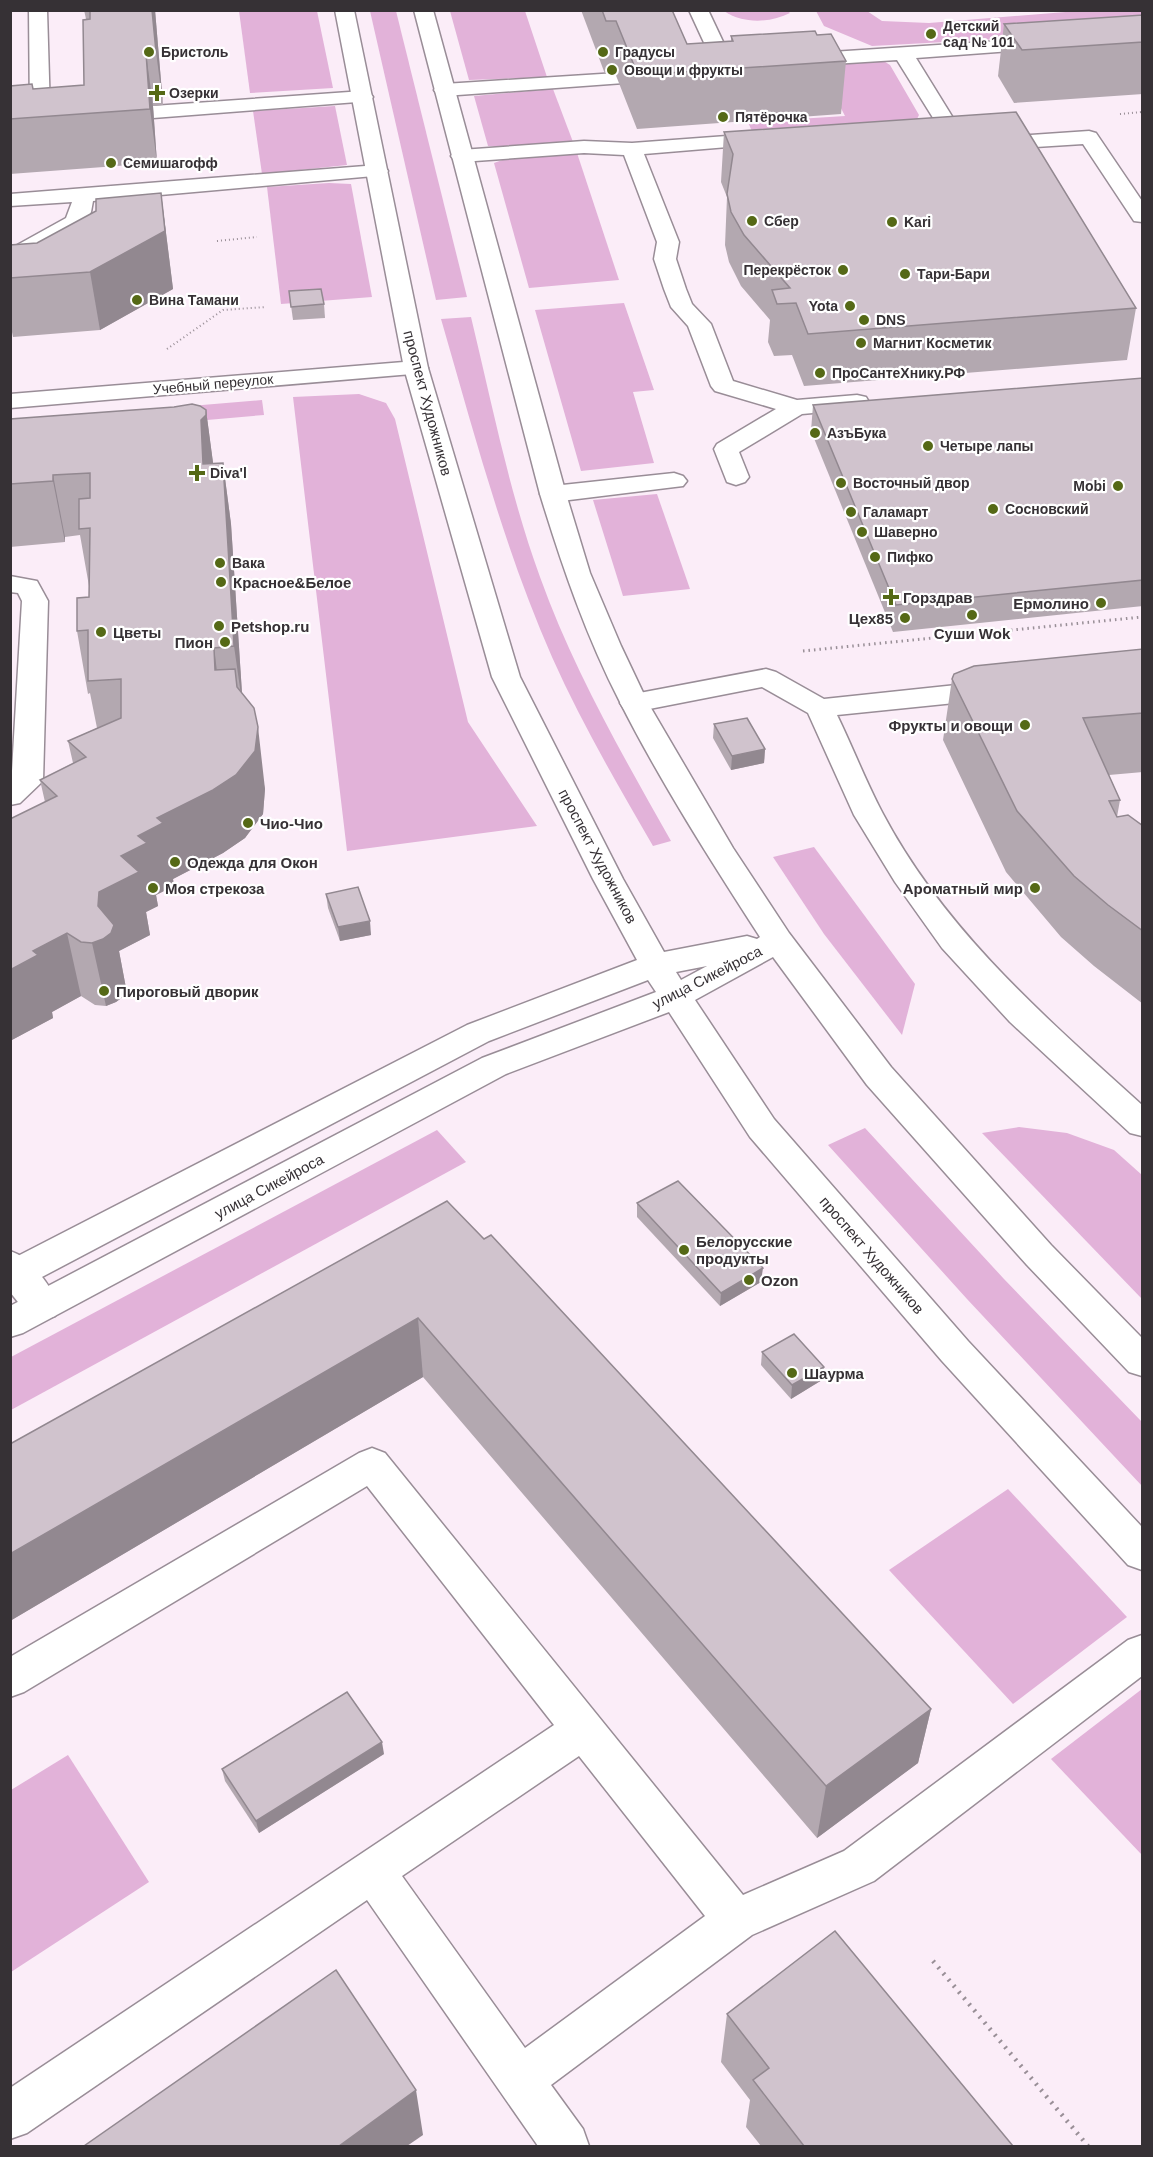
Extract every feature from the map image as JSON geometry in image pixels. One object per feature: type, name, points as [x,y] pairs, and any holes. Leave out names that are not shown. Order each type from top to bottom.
[{"type":"street","points":[[38,10],[30,120],[71,117]]},
{"type":"street","name":"проспект Художников","points":[[344,10],[416,368],[506,677],[608,879],[655,965],[762,1128],[955,1351],[1143,1553]]},
{"type":"street","points":[[423,10],[553,494],[578,573],[607,646],[634,703],[720,851],[778,941],[879,1076],[1039,1255],[1143,1360]]},
{"type":"street","points":[[698,10],[724,65]]},
{"type":"street","points":[[784,61],[1059,43]]},
{"type":"street","points":[[902,130],[948,126],[903,53]]},
{"type":"street","points":[[685,73],[724,65],[748,64]]},
{"type":"street","points":[[444,90],[617,79]]},
{"type":"street","points":[[153,111],[363,97]]},
{"type":"street","points":[[971,145],[1089,137],[1143,216]]},
{"type":"street","points":[[635,159],[784,138]]},
{"type":"street","points":[[461,156],[584,147],[635,159],[724,162]]},
{"type":"street","points":[[635,159],[668,242],[665,259],[675,289],[682,307],[699,324],[723,386],[796,407],[879,400]]},
{"type":"street","points":[[10,200],[378,171]]},
{"type":"street","points":[[10,258],[74,222],[80,212],[84,195]]},
{"type":"street","name":"Учебный переулок","points":[[10,401],[416,368]]},
{"type":"street","points":[[735,477],[726,449],[796,407]]},
{"type":"street","points":[[553,494],[674,481]]},
{"type":"street","points":[[10,584],[28,587],[35,601],[28,781],[10,796]]},
{"type":"street","points":[[634,703],[766,678],[820,708],[1024,687]]},
{"type":"street","points":[[820,708],[869,815],[906,876],[953,940],[1021,1014],[1143,1125]]},
{"type":"street","name":"улица Сикейроса","points":[[13,1272],[478,1033],[655,965],[778,941]]},
{"type":"street","name":"улица Сикейроса","points":[[10,1323],[494,1066],[675,997],[778,941]]},
{"type":"street","points":[[13,1272],[42,1306]]},
{"type":"street","points":[[10,1678],[372,1464],[736,1920]]},
{"type":"street","points":[[519,2080],[736,1920],[859,1866],[1143,1653]]},
{"type":"street","points":[[10,2116],[583,1729]]},
{"type":"street","points":[[373,1871],[566,2146]]},
{"type":"path","points":[[217,241],[257,237]]},
{"type":"path","points":[[167,349],[223,310],[266,307]]},
{"type":"path","points":[[800,652],[1143,617]]},
{"type":"path","points":[[933,1961],[1088,2146]]},
{"type":"shaded area","points":[[239,11],[317,11],[333,88],[250,93]]},
{"type":"shaded area","points":[[370,11],[396,11],[467,297],[436,300]]},
{"type":"shaded area","points":[[450,11],[525,11],[547,77],[469,80]]},
{"type":"shaded area","points":[[724,11],[788,11],[790,13],[774,19],[757,21],[739,18]]},
{"type":"shaded area","name":"Детский сад № 101","points":[[816,11],[867,11],[882,21],[929,23],[1078,11],[1142,11],[1142,31],[872,46],[824,26]]},
{"type":"shaded area","points":[[882,60],[890,65],[919,115],[916,121],[753,134],[748,122],[845,116],[821,69],[827,64]]},
{"type":"shaded area","points":[[553,89],[573,142],[488,146],[474,96]]},
{"type":"shaded area","points":[[335,106],[347,165],[262,174],[253,111]]},
{"type":"shaded area","points":[[577,153],[619,280],[529,288],[494,163],[505,159]]},
{"type":"shaded area","points":[[351,184],[372,297],[281,304],[267,187]]},
{"type":"shaded area","points":[[624,303],[654,390],[633,392],[654,463],[581,471],[535,310]]},
{"type":"shaded area","points":[[471,317],[510,480],[540,577],[583,679],[671,841],[653,846],[575,705],[535,616],[504,532],[441,319]]},
{"type":"shaded area","points":[[359,394],[386,403],[395,419],[468,722],[537,826],[347,851],[293,397]]},
{"type":"shaded area","points":[[262,400],[264,415],[11,437],[11,421]]},
{"type":"shaded area","points":[[657,494],[690,589],[623,596],[593,500]]},
{"type":"shaded area","points":[[814,847],[915,984],[902,1035],[824,934],[773,857]]},
{"type":"shaded area","points":[[1019,1127],[1067,1133],[1114,1150],[1142,1175],[1142,1299],[982,1133]]},
{"type":"shaded area","points":[[865,1128],[1004,1279],[1142,1422],[1142,1486],[967,1299],[828,1145]]},
{"type":"shaded area","points":[[437,1130],[466,1162],[11,1410],[11,1357]]},
{"type":"shaded area","points":[[1008,1489],[1127,1617],[1013,1704],[889,1570]]},
{"type":"shaded area","points":[[1142,1689],[1142,1855],[1051,1759]]},
{"type":"shaded area","points":[[68,1755],[149,1882],[11,1972],[11,1790]]},
{"type":"building","points":[[90,10],[152,10],[156,52],[146,53],[150,109],[10,119],[10,86],[32,84],[33,89],[84,85],[83,20],[90,19]]},
{"type":"building","points":[[602,10],[672,10],[687,44],[733,41],[731,36],[815,31],[817,35],[831,34],[846,61],[638,75],[616,21],[606,21]]},
{"type":"building","points":[[1143,15],[1143,42],[1022,50],[1004,24]]},
{"type":"building","name":"Тари-Бари","points":[[1016,112],[1136,308],[808,334],[796,303],[777,304],[772,290],[790,288],[744,235],[731,212],[727,194],[733,154],[724,132]]},
{"type":"building","points":[[161,193],[165,231],[90,272],[10,278],[10,245],[37,243],[96,211],[96,199]]},
{"type":"building","points":[[321,289],[324,304],[291,307],[289,291]]},
{"type":"building","name":"Сосновский","points":[[1143,378],[1143,580],[896,605],[813,405]]},
{"type":"building","points":[[192,404],[206,410],[206,415],[201,420],[203,464],[223,463],[234,646],[214,648],[215,670],[235,669],[237,687],[254,708],[258,727],[255,751],[236,775],[213,790],[157,818],[163,823],[138,836],[147,843],[121,856],[139,872],[99,892],[98,906],[114,925],[111,933],[92,943],[81,942],[67,933],[33,951],[38,955],[10,970],[10,819],[57,796],[40,780],[86,757],[68,741],[121,718],[121,679],[88,681],[88,630],[77,631],[77,598],[89,597],[90,528],[79,529],[79,499],[90,498],[90,473],[53,475],[53,481],[10,484],[10,419]]},
{"type":"building","points":[[1143,649],[1143,713],[1083,718],[1120,800],[1109,801],[1117,817],[1128,815],[1143,826],[1143,931],[1074,876],[1017,811],[952,679],[954,674],[974,666]]},
{"type":"building","points":[[747,718],[765,749],[732,756],[714,724]]},
{"type":"building","points":[[358,887],[370,921],[338,927],[326,894]]},
{"type":"building","points":[[678,1181],[763,1268],[721,1293],[637,1203]]},
{"type":"building","points":[[447,1201],[484,1239],[491,1235],[931,1709],[826,1786],[418,1318],[10,1554],[10,1444]]},
{"type":"building","points":[[794,1334],[824,1367],[792,1385],[762,1352]]},
{"type":"building","points":[[347,1692],[382,1742],[256,1821],[222,1769]]},
{"type":"building","points":[[835,1931],[1013,2146],[804,2146],[753,2080],[769,2068],[727,2014]]},
{"type":"building","points":[[336,1970],[416,2090],[339,2146],[84,2146]]},
{"type":"place","name":"Детский сад № 101","points":[[931,34]]},
{"type":"place","name":"Бристоль","points":[[149,52]]},
{"type":"place","name":"Градусы","points":[[603,52]]},
{"type":"place","name":"Овощи и фрукты","points":[[612,70]]},
{"type":"place","name":"Озерки","points":[[157,93]]},
{"type":"place","name":"Пятёрочка","points":[[723,117]]},
{"type":"place","name":"Семишагофф","points":[[111,163]]},
{"type":"place","name":"Сбер","points":[[752,221]]},
{"type":"place","name":"Kari","points":[[892,222]]},
{"type":"place","name":"Перекрёсток","points":[[843,270]]},
{"type":"place","name":"Тари-Бари","points":[[905,274]]},
{"type":"place","name":"Вина Тамани","points":[[137,300]]},
{"type":"place","name":"Yota","points":[[850,306]]},
{"type":"place","name":"DNS","points":[[864,320]]},
{"type":"place","name":"Магнит Косметик","points":[[861,343]]},
{"type":"place","name":"ПроСантеХнику.РФ","points":[[820,373]]},
{"type":"place","name":"АзъБука","points":[[815,433]]},
{"type":"place","name":"Четыре лапы","points":[[928,446]]},
{"type":"place","name":"Diva'l","points":[[197,473]]},
{"type":"place","name":"Восточный двор","points":[[841,483]]},
{"type":"place","name":"Mobi","points":[[1118,486]]},
{"type":"place","name":"Сосновский","points":[[993,509]]},
{"type":"place","name":"Галамарт","points":[[851,512]]},
{"type":"place","name":"Шаверно","points":[[862,532]]},
{"type":"place","name":"Пифко","points":[[875,557]]},
{"type":"place","name":"Вака","points":[[220,563]]},
{"type":"place","name":"Красное&Белое","points":[[221,582]]},
{"type":"place","name":"Горздрав","points":[[891,597]]},
{"type":"place","name":"Ермолино","points":[[1101,603]]},
{"type":"place","name":"Суши Wok","points":[[972,615]]},
{"type":"place","name":"Цех85","points":[[905,618]]},
{"type":"place","name":"Petshop.ru","points":[[219,626]]},
{"type":"place","name":"Цветы","points":[[101,632]]},
{"type":"place","name":"Пион","points":[[225,642]]},
{"type":"place","name":"Фрукты и овощи","points":[[1025,725]]},
{"type":"place","name":"Чио-Чио","points":[[248,823]]},
{"type":"place","name":"Одежда для Окон","points":[[175,862]]},
{"type":"place","name":"Моя стрекоза","points":[[153,888]]},
{"type":"place","name":"Ароматный мир","points":[[1035,888]]},
{"type":"place","name":"Пироговый дворик","points":[[104,991]]},
{"type":"place","name":"Белорусские продукты","points":[[684,1250]]},
{"type":"place","name":"Ozon","points":[[749,1280]]},
{"type":"place","name":"Шаурма","points":[[792,1373]]}]
